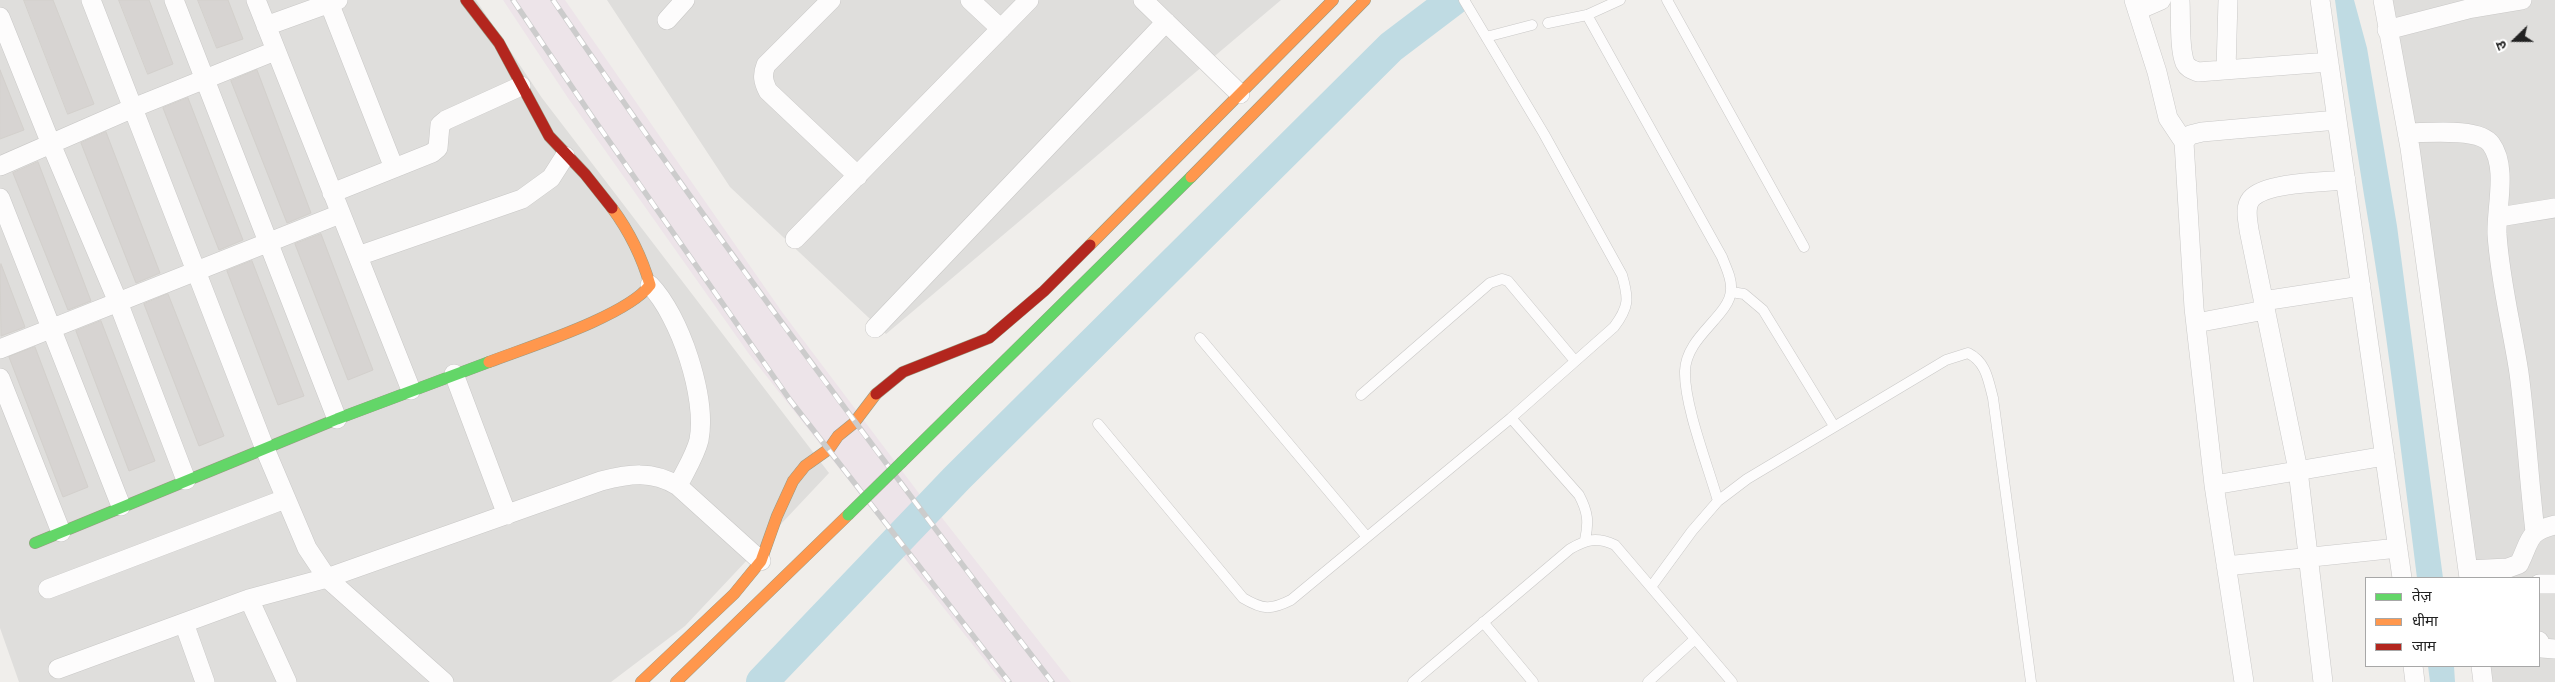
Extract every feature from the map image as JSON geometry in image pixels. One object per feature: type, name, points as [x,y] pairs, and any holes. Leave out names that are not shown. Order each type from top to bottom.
[{"type":"street","points":[[91,0],[265,449],[307,548],[327,578],[444,682]]},
{"type":"street","points":[[174,0],[270,242],[337,419]]},
{"type":"street","points":[[256,0],[411,390]]},
{"type":"street","points":[[466,0],[489,29],[550,137],[565,156],[584,172],[602,194],[647,272],[650,285],[661,296],[679,331],[698,400],[701,424],[698,442],[678,486]]},
{"type":"street","points":[[667,20],[685,0]]},
{"type":"street","points":[[831,0],[766,65],[762,74],[763,82],[768,91],[858,176]]},
{"type":"street","points":[[970,0],[1001,29]]},
{"type":"street","points":[[795,238],[1029,0]]},
{"type":"street","points":[[1143,0],[1240,94]]},
{"type":"street","points":[[641,682],[734,594],[761,561],[777,516],[793,481],[805,466],[829,449],[838,436],[854,423],[880,389],[903,372],[989,338],[1000,331],[1044,290],[1333,0]]},
{"type":"street","points":[[676,682],[1251,118],[1365,0]]},
{"type":"street","points":[[2161,0],[2136,5],[2157,72],[2168,118],[2184,142],[2187,222],[2196,323],[2214,485],[2244,682]]},
{"type":"street","points":[[2180,0],[2185,64],[2190,70],[2198,72],[2329,62]]},
{"type":"street","points":[[2226,70],[2228,0]]},
{"type":"street","points":[[2320,0],[2402,577]]},
{"type":"street","points":[[2383,0],[2407,133],[2468,574],[2508,568],[2522,571],[2528,539],[2535,532],[2555,525]]},
{"type":"street","points":[[2388,30],[2468,9],[2522,0]]},
{"type":"street","points":[[266,26],[332,1],[394,168]]},
{"type":"street","points":[[0,17],[50,144],[118,302],[186,480]]},
{"type":"street","points":[[875,328],[1166,22]]},
{"type":"street","points":[[0,166],[133,108],[275,51]]},
{"type":"street","points":[[332,193],[438,148],[437,132],[440,125],[446,120],[522,86]]},
{"type":"street","points":[[2184,142],[2190,135],[2202,132],[2337,120]]},
{"type":"street","points":[[2407,133],[2469,133],[2482,136],[2491,143],[2496,154],[2499,181],[2497,233],[2519,373],[2535,532]]},
{"type":"street","points":[[358,256],[522,199],[551,178],[565,156]]},
{"type":"street","points":[[2323,682],[2310,557],[2298,470],[2249,230],[2247,209],[2250,200],[2260,192],[2276,187],[2346,180]]},
{"type":"street","points":[[0,198],[121,506]]},
{"type":"street","points":[[2499,216],[2555,208]]},
{"type":"street","points":[[0,349],[340,214]]},
{"type":"street","points":[[35,543],[121,506],[337,419],[582,327],[642,296],[650,285]]},
{"type":"street","points":[[2196,323],[2264,305],[2361,286]]},
{"type":"street","points":[[454,374],[506,515]]},
{"type":"street","points":[[0,378],[61,532]]},
{"type":"street","points":[[2214,485],[2385,456]]},
{"type":"street","points":[[58,669],[249,599],[327,578],[601,481],[629,474],[646,474],[667,479],[678,486],[761,561]]},
{"type":"street","points":[[48,588],[285,499]]},
{"type":"street","points":[[2226,566],[2398,548]]},
{"type":"street","points":[[2540,584],[2555,584]]},
{"type":"street","points":[[249,599],[287,682]]},
{"type":"street","points":[[184,623],[205,682]]},
{"type":"street","points":[[2540,643],[2542,648],[2555,649]]},
{"type":"street","points":[[2413,667],[2415,682]]},
{"type":"street","points":[[2481,667],[2483,682]]},
{"type":"lane","points":[[1098,424],[1243,598],[1259,607],[1276,607],[1291,600],[1511,418],[1614,327],[1625,313],[1628,296],[1622,275],[1548,142],[1464,0]]},
{"type":"lane","points":[[1548,23],[1587,15],[1620,0]]},
{"type":"lane","points":[[1667,0],[1804,247]]},
{"type":"lane","points":[[1587,15],[1722,257],[1730,277],[1731,292],[1726,304],[1690,351],[1685,370],[1689,400],[1718,501]]},
{"type":"lane","points":[[1486,37],[1532,25]]},
{"type":"lane","points":[[1361,395],[1490,283],[1502,279],[1508,281],[1575,361]]},
{"type":"lane","points":[[1731,292],[1744,294],[1763,310],[1834,426]]},
{"type":"lane","points":[[1200,338],[1367,537]]},
{"type":"lane","points":[[1651,588],[1692,531],[1718,501],[1747,479],[1946,360],[1968,354],[1978,358],[1987,372],[1993,398],[2031,682]]},
{"type":"lane","points":[[1511,418],[1579,495],[1586,510],[1589,523],[1585,540]]},
{"type":"lane","points":[[1413,682],[1570,549],[1585,540],[1600,539],[1615,545],[1732,682]]},
{"type":"lane","points":[[1483,622],[1533,682]]},
{"type":"lane","points":[[1648,682],[1696,639]]},
{"type":"shaded area","points":[[0,0],[476,0],[542,98],[829,473],[685,626],[611,682],[19,682],[0,628]]},
{"type":"shaded area","points":[[503,0],[565,0],[782,312],[921,496],[887,529],[749,354],[568,98]]},
{"type":"shaded area","points":[[607,0],[1281,0],[886,334],[730,187]]},
{"type":"shaded area","points":[[2390,0],[2555,0],[2555,682],[2483,682],[2481,667],[2540,667],[2540,577],[2469,577]]},
{"type":"shaded area","points":[[938,514],[1071,682],[1002,682],[902,555]]},
{"type":"water","points":[[2335,0],[2354,0],[2367,48],[2397,226],[2443,577],[2417,577],[2386,338]]},
{"type":"water","points":[[2428,667],[2454,667],[2455,682],[2430,682]]},
{"type":"building","points":[[24,0],[53,0],[94,104],[68,114]]},
{"type":"building","points":[[119,0],[149,0],[173,64],[148,74]]},
{"type":"building","points":[[198,0],[228,0],[243,39],[217,48]]},
{"type":"building","points":[[0,70],[24,130],[0,139]]},
{"type":"building","points":[[257,70],[311,213],[287,223],[231,81]]},
{"type":"building","points":[[188,98],[243,240],[219,250],[163,108]]},
{"type":"building","points":[[106,132],[160,273],[136,283],[81,143]]},
{"type":"building","points":[[38,162],[91,301],[68,310],[13,173]]},
{"type":"building","points":[[321,234],[373,370],[348,380],[295,244]]},
{"type":"building","points":[[252,261],[304,396],[278,405],[227,271]]},
{"type":"building","points":[[0,265],[25,327],[1,336]]},
{"type":"building","points":[[168,294],[224,436],[199,446],[144,304]]},
{"type":"building","points":[[101,321],[155,461],[129,471],[76,331]]},
{"type":"building","points":[[35,347],[88,487],[63,497],[9,357]]},
{"type":"waterway","points":[[762,682],[957,478],[1391,47],[1453,0]]},
{"type":"railway","points":[[513,0],[790,400],[1009,682]]},
{"type":"railway","points":[[553,0],[735,259],[924,514],[1052,682]]},
{"type":"traffic: fast","points":[[902,462],[1191,177]]},
{"type":"traffic: fast","points":[[35,543],[337,419],[489,362]]},
{"type":"traffic: fast","points":[[848,515],[902,462]]},
{"type":"traffic: slow","points":[[1090,245],[1333,0]]},
{"type":"traffic: slow","points":[[1191,177],[1365,0]]},
{"type":"traffic: slow","points":[[489,362],[576,330],[621,308],[638,297],[650,285],[634,245],[612,208]]},
{"type":"traffic: slow","points":[[641,682],[734,594],[761,561],[777,516],[793,481],[805,466],[829,449],[838,436],[854,423],[876,394]]},
{"type":"traffic: slow","points":[[676,682],[848,515]]},
{"type":"traffic: jam","points":[[466,0],[499,43],[549,136],[585,174],[612,208]]},
{"type":"traffic: jam","points":[[876,394],[903,372],[989,338],[1044,291],[1090,245]]}]
